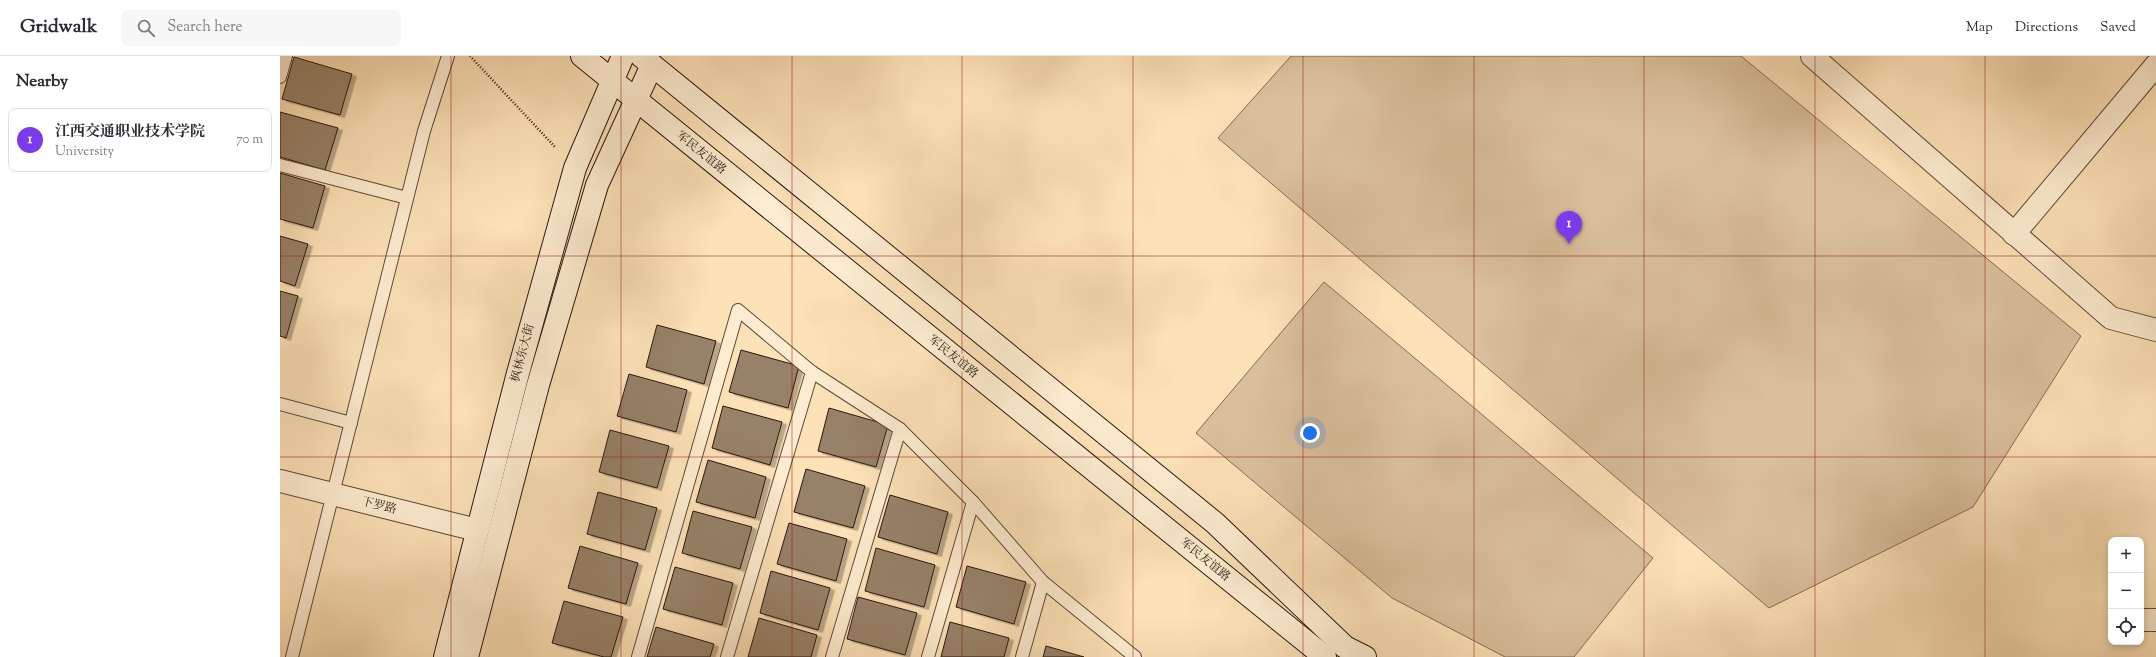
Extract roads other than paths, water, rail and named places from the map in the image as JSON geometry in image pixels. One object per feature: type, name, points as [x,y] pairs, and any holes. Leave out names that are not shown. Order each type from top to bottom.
[{"type":"street","name":"军民友谊路","points":[[582,56],[612,82],[1325,657]]},
{"type":"street","name":"枫林东大街","points":[[445,657],[518,373],[575,168],[623,56]]},
{"type":"street","points":[[1812,56],[2111,318],[2156,330]]},
{"type":"street","name":"枫林东大街","points":[[467,657],[538,385],[597,185],[636,101],[647,60]]},
{"type":"street","points":[[647,60],[1215,523],[1345,647],[1365,657]]},
{"type":"street","points":[[2014,234],[2156,66]]},
{"type":"street","name":"下罗路","points":[[280,481],[477,530]]},
{"type":"street","points":[[2144,620],[2156,620]]},
{"type":"lane","points":[[280,77],[286,56]]},
{"type":"lane","points":[[292,657],[424,131],[448,56]]},
{"type":"lane","points":[[280,166],[407,198]]},
{"type":"lane","points":[[638,657],[738,310],[812,372],[900,429],[973,502],[1043,582],[1121,652],[1135,657]]},
{"type":"lane","points":[[728,657],[812,372]]},
{"type":"lane","points":[[280,404],[351,423]]},
{"type":"lane","points":[[832,657],[900,429]]},
{"type":"lane","points":[[928,657],[973,502]]},
{"type":"lane","points":[[1022,657],[1043,582]]},
{"type":"place","name":"江西交通职业技术学院","points":[[1569,244]]}]
